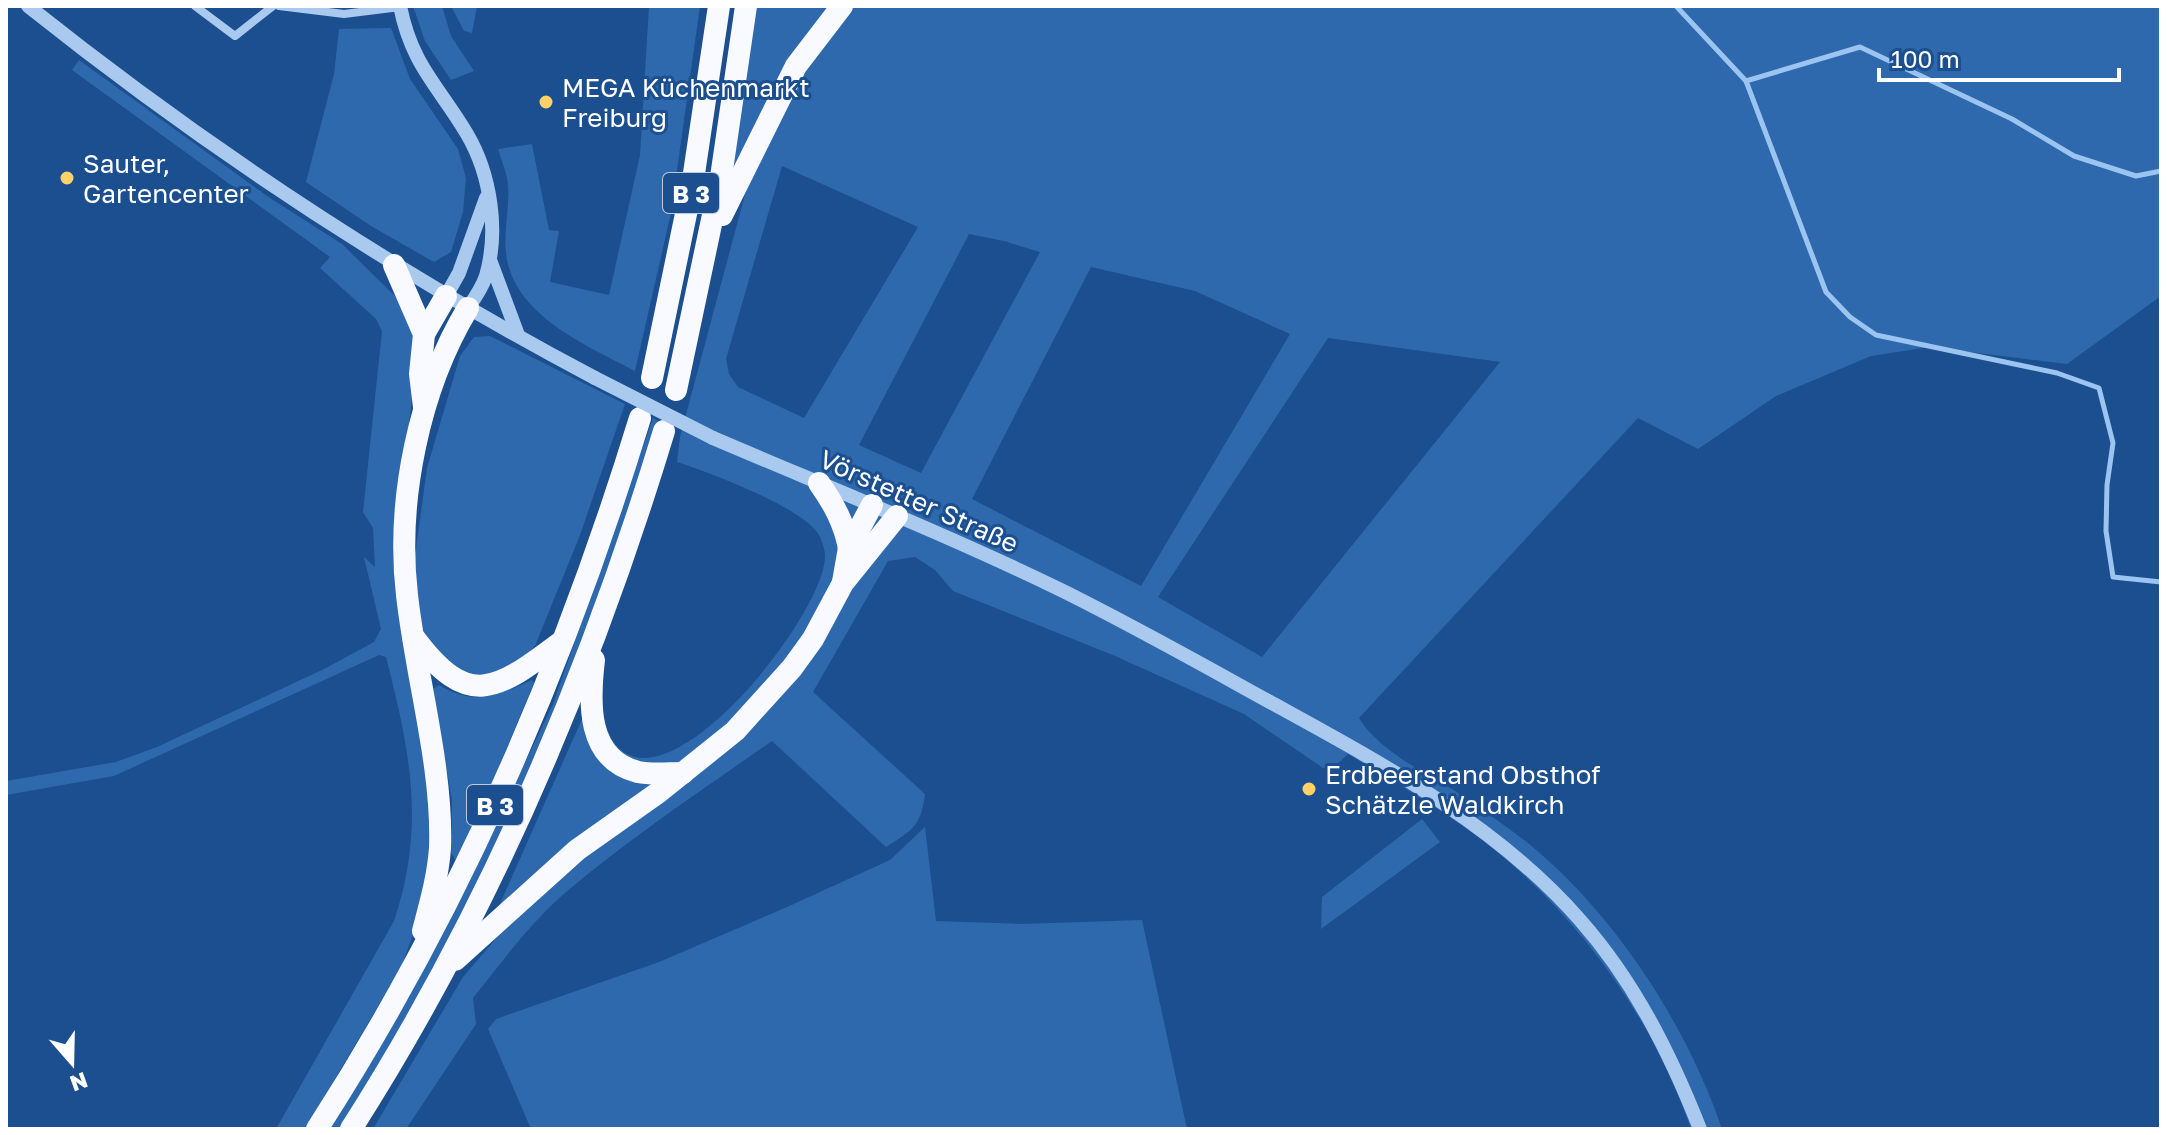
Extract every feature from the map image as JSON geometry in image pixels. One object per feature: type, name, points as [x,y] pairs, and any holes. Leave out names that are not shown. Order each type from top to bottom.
[{"type":"highway","name":"B 3","points":[[652,378],[693,180],[719,6]]},
{"type":"highway","name":"B 3","points":[[676,390],[710,238],[746,6]]},
{"type":"highway","points":[[710,238],[796,66],[842,6]]},
{"type":"highway","points":[[394,265],[424,334]]},
{"type":"highway","points":[[425,409],[420,374],[424,334],[446,296]]},
{"type":"highway","points":[[415,964],[435,887],[440,848],[438,796],[406,594],[408,488],[425,409],[454,332],[468,308]]},
{"type":"highway","name":"B 3","points":[[317,1129],[415,964],[505,784],[575,614],[640,418]]},
{"type":"highway","name":"B 3","points":[[351,1129],[442,971],[532,792],[596,636],[664,431]]},
{"type":"highway","points":[[819,483],[838,512],[849,548]]},
{"type":"highway","points":[[843,583],[849,548],[872,505]]},
{"type":"highway","points":[[442,971],[577,850],[735,731],[778,685],[813,639],[843,583],[897,516]]},
{"type":"highway","points":[[412,635],[451,678],[479,687],[511,678],[562,641]]},
{"type":"highway","points":[[596,636],[590,704],[600,744],[612,759],[639,772],[683,773]]},
{"type":"street","name":"Vörstetter Straße","points":[[28,6],[80,47],[294,200],[446,296],[595,378],[713,438],[897,516],[1138,629],[1335,737],[1468,820],[1520,860],[1558,896],[1614,960],[1643,1006],[1678,1073],[1700,1129]]},
{"type":"street","points":[[195,6],[235,36],[276,6],[345,10],[400,6],[407,39],[421,67],[467,134],[480,159],[488,194],[493,226],[490,259],[485,280],[468,308]]},
{"type":"street","points":[[446,296],[459,273],[488,194]]},
{"type":"street","points":[[490,259],[518,335]]},
{"type":"shaded area","points":[[413,6],[442,6],[451,36],[474,71],[451,80],[425,41]]},
{"type":"shaded area","points":[[451,6],[477,6],[472,33],[464,31]]},
{"type":"shaded area","points":[[649,6],[700,6],[671,213],[635,371],[558,328],[525,298],[507,260],[508,185],[498,149],[532,144],[549,230],[559,231],[550,282],[609,295],[640,155]]},
{"type":"shaded area","points":[[755,6],[2161,6],[2161,296],[2067,364],[1929,347],[1871,356],[1776,396],[1698,449],[1638,418],[1359,718],[1397,756],[1461,795],[1527,842],[1594,907],[1646,976],[1669,1014],[1690,1052],[1722,1129],[1691,1129],[1676,1089],[1636,1013],[1587,942],[1528,879],[1460,824],[1348,754],[1331,770],[1323,768],[1244,714],[1115,656],[953,591],[935,570],[915,557],[888,561],[813,692],[925,794],[914,826],[886,847],[772,741],[641,833],[552,905],[473,998],[476,1024],[406,1129],[373,1129],[463,977],[494,941],[495,915],[602,674],[603,712],[609,734],[632,756],[662,755],[698,735],[735,703],[770,663],[799,622],[818,584],[825,553],[820,537],[812,526],[756,493],[677,462],[680,437],[747,187],[731,168]],"holes":[[[782,166],[918,227],[804,418],[738,387],[729,374],[726,359]],[[969,234],[1040,252],[921,473],[859,445]],[[1091,267],[1195,291],[1290,334],[1141,586],[972,499]],[[1328,338],[1500,362],[1262,657],[1158,597]]]},
{"type":"shaded area","points":[[391,28],[410,79],[458,149],[466,178],[463,212],[451,252],[434,262],[371,226],[306,182],[334,74],[339,29]]},
{"type":"shaded area","points":[[79,60],[267,196],[342,244],[399,300],[409,317],[415,341],[402,486],[434,843],[416,926],[401,968],[305,1129],[276,1129],[394,921],[410,853],[412,821],[408,757],[386,657],[379,655],[114,776],[6,795],[6,781],[116,762],[157,747],[326,668],[374,642],[381,629],[364,557],[375,567],[373,528],[363,512],[382,331],[376,319],[320,268],[330,257],[72,70]]},
{"type":"shaded area","points":[[490,336],[625,404],[580,535],[535,646],[518,666],[498,676],[462,678],[432,650],[422,628],[414,563],[427,468],[460,356],[474,337]]},
{"type":"shaded area","points":[[653,418],[662,423],[545,746],[446,947],[342,1129],[326,1129],[464,891],[553,704]]},
{"type":"shaded area","points":[[532,680],[534,683],[462,855],[456,861],[451,853],[452,800],[433,689],[439,685],[463,695],[486,696]]},
{"type":"shaded area","points":[[1422,819],[1440,842],[1321,929],[1322,897]]},
{"type":"shaded area","points":[[925,827],[936,921],[1022,924],[1142,920],[1187,1129],[531,1129],[488,1029],[496,1019],[659,962],[787,907],[890,860]]},
{"type":"waterway","points":[[1676,6],[1746,81],[1860,47],[2012,119],[2074,156],[2136,176],[2161,171]]},
{"type":"waterway","points":[[1746,81],[1826,292],[1850,317],[1876,335],[2057,373],[2099,388],[2113,443],[2107,485],[2106,531],[2113,577],[2161,582]]},
{"type":"place","name":"MEGA Küchenmarkt Freiburg","points":[[546,102]]},
{"type":"place","name":"Sauter, Gartencenter","points":[[67,178]]},
{"type":"place","name":"Erdbeerstand Obsthof Schätzle Waldkirch","points":[[1309,789]]}]
